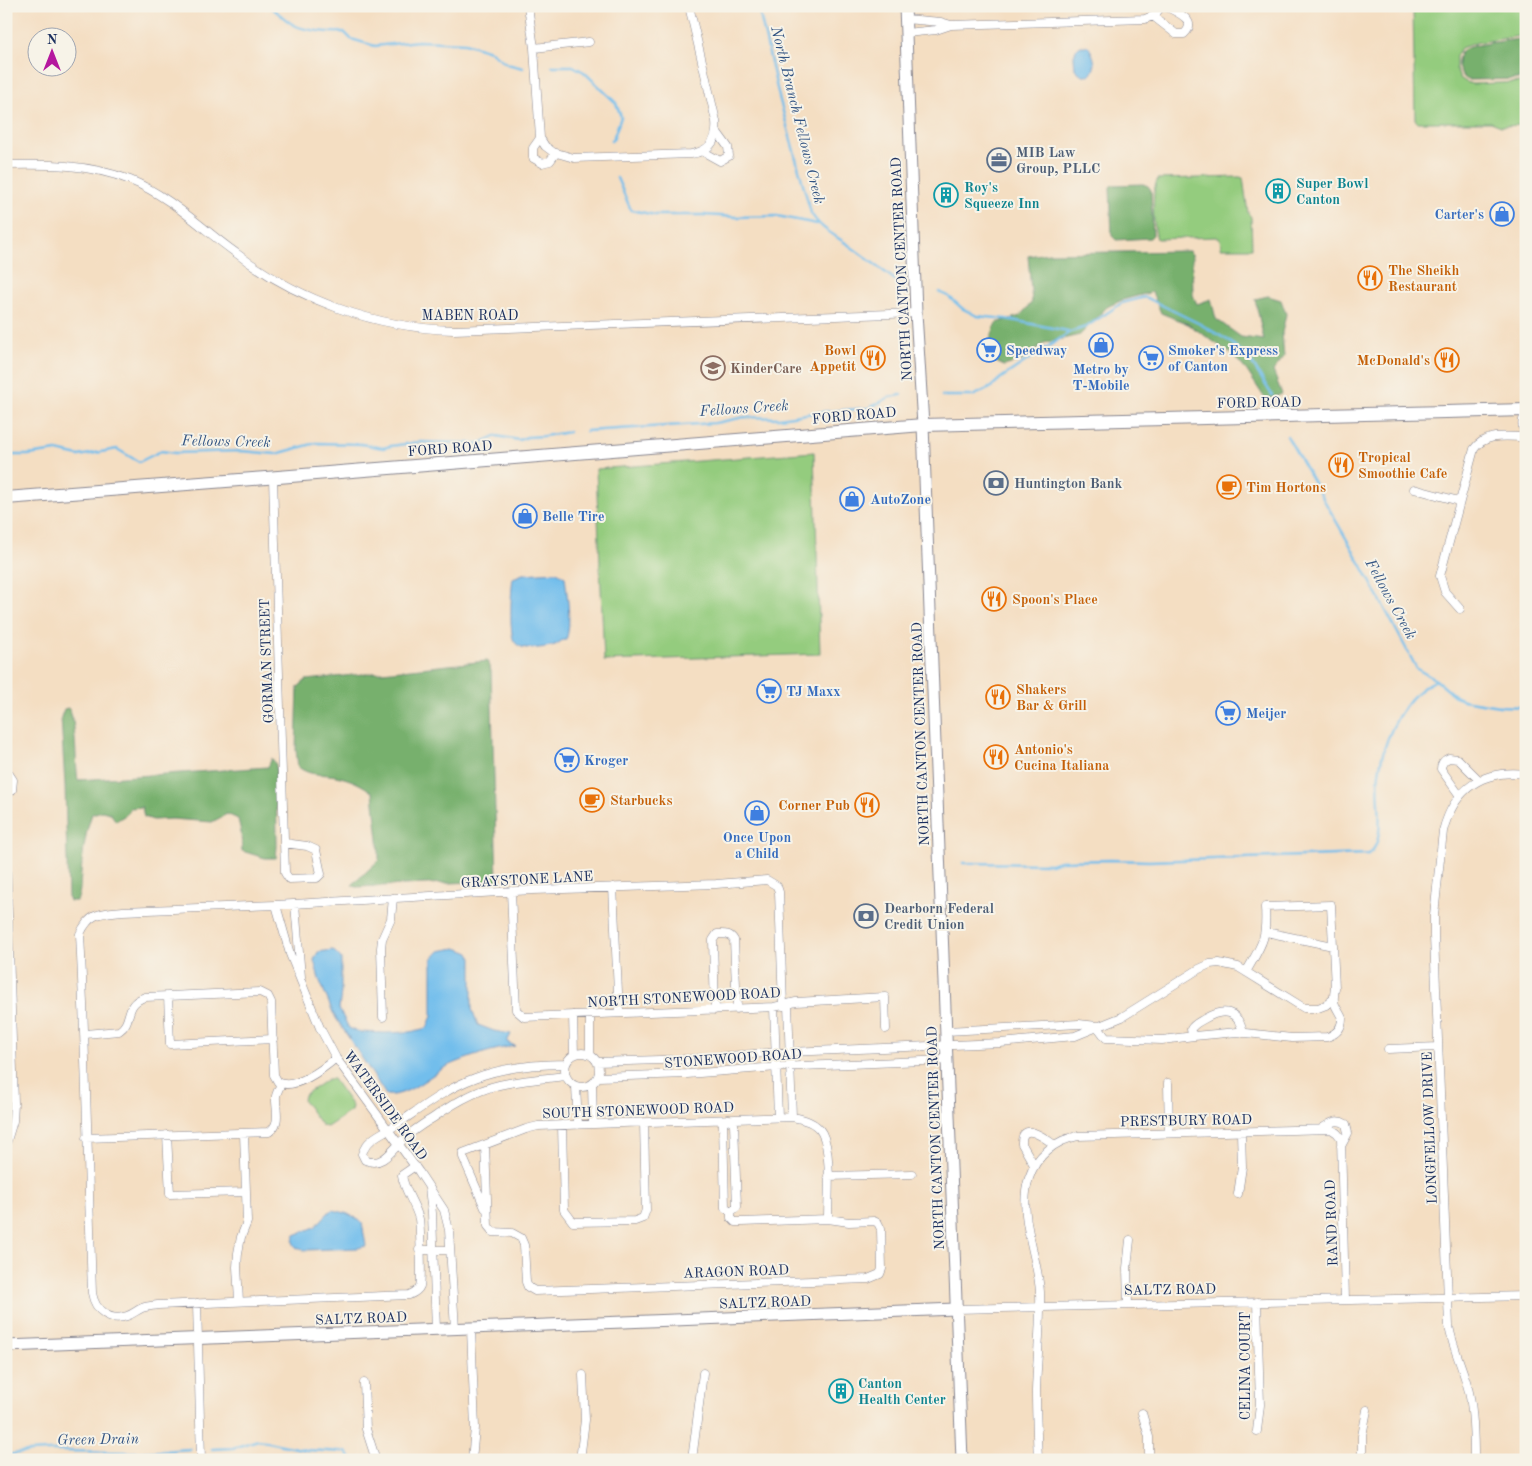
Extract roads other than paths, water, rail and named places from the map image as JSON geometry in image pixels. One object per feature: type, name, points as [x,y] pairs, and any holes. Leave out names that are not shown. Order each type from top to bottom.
[{"type":"main road","name":"NORTH CANTON CENTER ROAD","points":[[905,6],[916,313],[923,425],[962,1460]]},
{"type":"main road","name":"FORD ROAD","points":[[6,498],[923,425],[1526,410]]},
{"type":"main road","name":"SALTZ ROAD","points":[[6,1346],[956,1309]]},
{"type":"street","points":[[528,6],[534,48],[540,138],[545,146],[556,153],[574,158],[691,154],[702,151],[710,145],[717,132]]},
{"type":"street","points":[[689,6],[717,132],[728,147],[729,156],[720,161],[702,151]]},
{"type":"street","points":[[906,33],[936,30],[951,25],[1144,19],[1153,16],[1163,6],[1187,18],[1190,24],[1189,30],[1184,34],[1176,34],[1153,16]]},
{"type":"street","points":[[905,19],[941,22],[951,25]]},
{"type":"street","points":[[534,48],[589,42]]},
{"type":"street","points":[[540,138],[533,148],[533,158],[542,163],[550,161],[556,153]]},
{"type":"street","name":"MABEN ROAD","points":[[6,165],[53,164],[72,166],[102,171],[129,180],[162,196],[248,262],[293,290],[342,310],[415,327],[454,330],[916,313]]},
{"type":"street","points":[[1460,609],[1445,592],[1440,576],[1472,455],[1481,441],[1489,438],[1526,435],[1522,421],[1526,414]]},
{"type":"street","name":"GORMAN STREET","points":[[273,478],[284,843],[285,873],[289,879],[316,878],[321,874],[316,850],[307,846],[284,843]]},
{"type":"street","points":[[1414,489],[1460,501]]},
{"type":"street","points":[[1460,796],[1441,769],[1445,760],[1449,758],[1458,760],[1479,780],[1500,774],[1526,774]]},
{"type":"street","points":[[6,773],[13,780],[12,790],[6,796]]},
{"type":"street","name":"LONGFELLOW DRIVE","points":[[1474,1460],[1473,1417],[1470,1396],[1451,1339],[1434,915],[1446,819],[1460,796],[1479,780]]},
{"type":"street","points":[[6,855],[9,1028],[14,1112],[6,1144]]},
{"type":"street","name":"GRAYSTONE LANE","points":[[419,1250],[420,1286],[415,1293],[409,1295],[158,1305],[142,1308],[129,1316],[119,1318],[108,1316],[99,1310],[93,1301],[92,1293],[86,1138],[85,1034],[80,934],[86,921],[105,912],[767,880],[778,886],[785,1006]]},
{"type":"street","points":[[612,887],[619,1013]]},
{"type":"street","name":"NORTH STONEWOOD ROAD","points":[[511,891],[516,1010],[524,1016],[774,1008],[796,1002],[885,997],[886,1030]]},
{"type":"street","points":[[383,1016],[381,948],[382,939],[391,919],[393,898]]},
{"type":"street","name":"WATERSIDE ROAD","points":[[295,904],[302,984]]},
{"type":"street","name":"WATERSIDE ROAD","points":[[276,905],[290,954],[320,1028],[336,1058],[363,1098],[428,1184],[444,1210],[449,1230],[455,1329]]},
{"type":"street","points":[[946,1031],[1079,1024],[1097,1026],[1106,1038],[1162,1040],[1243,1033],[1292,1038],[1333,1035],[1339,1030],[1342,1021],[1332,1000],[1335,988],[1331,905],[1265,907],[1266,932],[1260,949],[1246,972]]},
{"type":"street","points":[[1266,932],[1332,946]]},
{"type":"street","points":[[715,1010],[712,940],[717,934],[728,934],[734,940],[737,1009]]},
{"type":"street","name":"STONEWOOD ROAD","points":[[597,1062],[691,1059],[776,1052],[984,1044],[1075,1036],[1122,1017],[1210,964],[1228,964],[1246,972],[1304,1008],[1318,1008],[1332,1000]]},
{"type":"street","points":[[85,1034],[119,1031],[127,1023],[130,1008],[136,1001],[148,997],[263,992],[271,1002],[274,1075],[276,1081],[288,1086],[298,1083],[336,1058]]},
{"type":"street","points":[[168,996],[170,1044],[273,1039]]},
{"type":"street","points":[[731,1215],[737,1207],[734,1124],[728,1119],[723,1124],[725,1208],[735,1222],[828,1219],[827,1145],[821,1132],[810,1122],[792,1117],[791,1067],[785,1006]]},
{"type":"street","points":[[774,1008],[778,1117]]},
{"type":"street","points":[[1192,1036],[1191,1029],[1194,1025],[1214,1013],[1221,1012],[1229,1012],[1235,1016],[1241,1022],[1243,1033]]},
{"type":"street","points":[[590,1014],[590,1055]]},
{"type":"street","points":[[573,1015],[574,1055]]},
{"type":"street","points":[[1048,1026],[1049,1039]]},
{"type":"street","points":[[982,1030],[984,1044]]},
{"type":"street","points":[[1388,1050],[1438,1047]]},
{"type":"street","points":[[870,1048],[871,1062]]},
{"type":"street","points":[[582,1053],[590,1055],[599,1067],[598,1077],[592,1084],[584,1087],[576,1086],[566,1076],[566,1064],[574,1055],[582,1053]]},
{"type":"street","name":"STONEWOOD ROAD","points":[[598,1077],[687,1074],[871,1062],[947,1060]]},
{"type":"street","points":[[566,1064],[512,1068],[475,1078],[428,1103],[376,1137],[365,1145],[362,1154],[365,1160],[370,1163],[380,1161],[390,1154],[406,1136],[459,1100],[507,1083],[566,1076]]},
{"type":"street","points":[[1168,1083],[1169,1133]]},
{"type":"street","points":[[86,1138],[266,1132],[274,1127],[278,1118],[276,1095],[281,1084]]},
{"type":"street","points":[[592,1084],[593,1124]]},
{"type":"street","points":[[576,1086],[578,1125]]},
{"type":"street","name":"SOUTH STONEWOOD ROAD","points":[[487,1212],[463,1158],[463,1153],[531,1127],[792,1117]]},
{"type":"street","name":"PRESTBURY ROAD","points":[[1321,1129],[1332,1121],[1340,1121],[1346,1124]]},
{"type":"street","points":[[562,1126],[564,1210],[573,1222],[635,1221],[643,1218],[646,1210],[644,1123]]},
{"type":"street","name":"RAND ROAD","points":[[1341,1146],[1348,1133],[1346,1124]]},
{"type":"street","name":"PRESTBURY ROAD","points":[[1034,1165],[1053,1144],[1078,1136],[1321,1129],[1331,1129],[1337,1133]]},
{"type":"street","points":[[1038,1460],[1036,1391],[1040,1343],[1039,1281],[1029,1234],[1026,1203],[1028,1179],[1034,1165],[1022,1144],[1022,1140],[1028,1132],[1036,1132],[1053,1144]]},
{"type":"street","points":[[1238,1194],[1242,1167],[1241,1132]]},
{"type":"street","points":[[240,1301],[237,1266],[238,1253],[241,1237],[247,1222],[244,1133]]},
{"type":"street","name":"RAND ROAD","points":[[1337,1133],[1341,1138],[1345,1300]]},
{"type":"street","points":[[168,1135],[170,1194],[246,1192]]},
{"type":"street","points":[[485,1145],[487,1212]]},
{"type":"street","points":[[415,1166],[402,1175],[403,1184],[419,1218],[419,1250],[450,1250]]},
{"type":"street","points":[[828,1176],[912,1174]]},
{"type":"street","name":"WATERSIDE ROAD","points":[[428,1184],[432,1213],[436,1330]]},
{"type":"street","name":"ARAGON ROAD","points":[[487,1212],[490,1230],[495,1233],[512,1233],[521,1238],[524,1245],[526,1282],[530,1289],[538,1291],[874,1277],[880,1274],[882,1269],[881,1229],[878,1223],[874,1221],[849,1222],[828,1219]]},
{"type":"street","points":[[1128,1305],[1127,1268],[1130,1240]]},
{"type":"street","name":"SALTZ ROAD","points":[[956,1309],[1526,1296]]},
{"type":"street","name":"CELINA COURT","points":[[1257,1431],[1260,1405],[1258,1302]]},
{"type":"street","points":[[197,1303],[201,1460]]},
{"type":"street","points":[[471,1329],[475,1428],[472,1460]]},
{"type":"street","points":[[692,1460],[703,1373]]},
{"type":"street","points":[[580,1460],[585,1420],[583,1375]]},
{"type":"street","points":[[364,1383],[366,1429],[376,1460]]},
{"type":"street","points":[[1362,1460],[1362,1436],[1367,1410]]},
{"type":"street","points":[[1142,1413],[1149,1437],[1149,1460]]},
{"type":"water","points":[[1081,46],[1088,46],[1092,53],[1094,68],[1090,75],[1082,75],[1075,69],[1074,56],[1076,49]]},
{"type":"water","points":[[557,572],[565,577],[569,618],[566,640],[542,648],[524,648],[514,641],[512,636],[511,601],[513,578],[523,574]]},
{"type":"water","points":[[456,948],[468,952],[472,958],[472,1009],[478,1025],[494,1031],[511,1034],[507,1042],[515,1046],[490,1051],[448,1066],[403,1093],[386,1095],[334,1015],[319,979],[314,960],[318,952],[333,950],[341,958],[339,1009],[349,1028],[358,1032],[410,1032],[427,1028],[432,1016],[432,959],[439,951]]},
{"type":"water","points":[[333,1210],[352,1216],[362,1223],[366,1246],[306,1250],[295,1246],[293,1242],[295,1235],[315,1227]]},
{"type":"waterway","points":[[269,6],[294,25],[305,29],[344,32],[351,39],[375,46],[418,41],[465,43],[490,51],[507,64],[523,68]]},
{"type":"waterway","name":"North Branch Fellows Creek","points":[[758,6],[779,97],[811,213],[824,228],[895,280]]},
{"type":"waterway","points":[[552,66],[573,66],[584,72],[616,103],[621,117],[611,141]]},
{"type":"waterway","points":[[617,178],[631,210],[655,215],[777,216],[817,224]]},
{"type":"waterway","name":"North Branch Fellows Creek","points":[[939,292],[948,296],[963,309],[977,316],[1006,319],[1068,331]]},
{"type":"waterway","name":"Fellows Creek","points":[[942,396],[973,396],[990,388],[1001,378],[1070,332],[1086,327],[1122,303],[1145,297],[1200,324],[1229,341],[1250,360],[1272,395]]},
{"type":"waterway","name":"Fellows Creek","points":[[586,431],[715,423],[745,417],[779,418],[869,408],[890,397],[901,395]]},
{"type":"waterway","name":"Fellows Creek","points":[[6,455],[28,455],[57,451],[79,456],[117,449],[139,462],[161,451],[175,453],[241,451],[276,454],[316,443],[361,444],[383,448],[419,442],[469,443],[476,445],[496,436],[519,440],[527,437],[569,432]]},
{"type":"waterway","name":"Fellows Creek","points":[[1287,436],[1362,566],[1417,669],[1463,700],[1499,706],[1526,707]]},
{"type":"waterway","points":[[963,863],[1051,864],[1060,861],[1149,861],[1369,854],[1375,847],[1378,838],[1380,816],[1379,773],[1392,728],[1411,699],[1436,680]]},
{"type":"waterway","name":"Green Drain","points":[[212,1449],[233,1448],[258,1440],[306,1450],[346,1452],[352,1460]]},
{"type":"waterway","name":"Green Drain","points":[[6,1455],[51,1451],[141,1452],[190,1449]]},
{"type":"place","name":"MIB Law Group, PLLC","points":[[999,160]]},
{"type":"place","name":"Super Bowl Canton","points":[[1278,191]]},
{"type":"place","name":"Roy's Squeeze Inn","points":[[946,195]]},
{"type":"place","name":"Carter's","points":[[1502,214]]},
{"type":"place","name":"The Sheikh Restaurant","points":[[1370,278]]},
{"type":"place","name":"Metro by T-Mobile","points":[[1101,345]]},
{"type":"place","name":"Speedway","points":[[989,350]]},
{"type":"place","name":"Bowl Appetit","points":[[873,358]]},
{"type":"place","name":"Smoker's Express of Canton","points":[[1151,358]]},
{"type":"place","name":"McDonald's","points":[[1447,360]]},
{"type":"place","name":"KinderCare","points":[[713,368]]},
{"type":"place","name":"Tropical Smoothie Cafe","points":[[1341,465]]},
{"type":"place","name":"Huntington Bank","points":[[996,483]]},
{"type":"place","name":"Tim Hortons","points":[[1229,487]]},
{"type":"place","name":"AutoZone","points":[[852,499]]},
{"type":"place","name":"Belle Tire","points":[[525,516]]},
{"type":"place","name":"Spoon's Place","points":[[994,599]]},
{"type":"place","name":"TJ Maxx","points":[[769,691]]},
{"type":"place","name":"Shakers Bar & Grill","points":[[998,697]]},
{"type":"place","name":"Meijer","points":[[1228,713]]},
{"type":"place","name":"Antonio's Cucina Italiana","points":[[996,757]]},
{"type":"place","name":"Kroger","points":[[567,760]]},
{"type":"place","name":"Starbucks","points":[[592,800]]},
{"type":"place","name":"Corner Pub","points":[[867,805]]},
{"type":"place","name":"Once Upon a Child","points":[[757,813]]},
{"type":"place","name":"Dearborn Federal Credit Union","points":[[866,916]]},
{"type":"place","name":"Canton Health Center","points":[[841,1391]]}]
